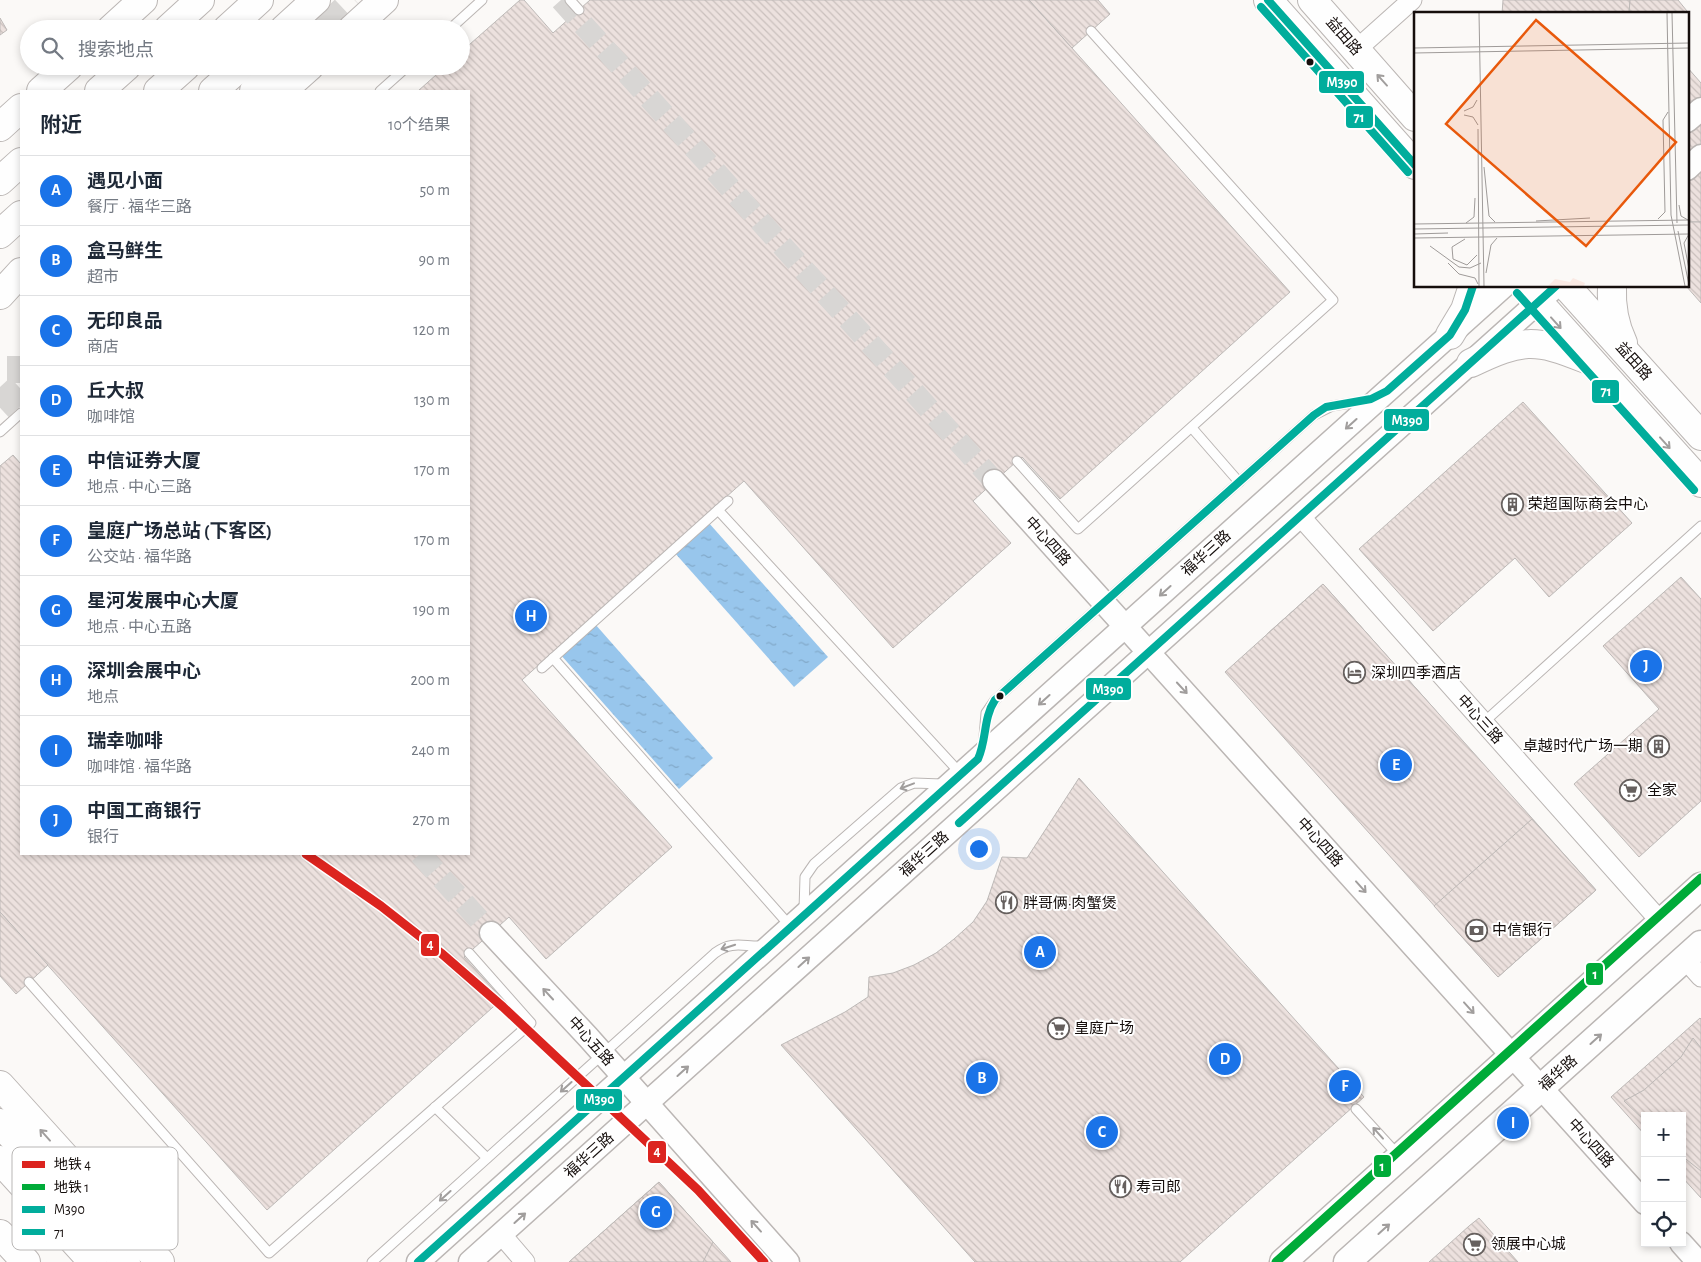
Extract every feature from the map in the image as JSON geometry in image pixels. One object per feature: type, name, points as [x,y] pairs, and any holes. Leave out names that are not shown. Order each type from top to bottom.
[{"type":"main road","points":[[121,20],[143,0]]},
{"type":"main road","points":[[178,20],[200,0]]},
{"type":"main road","points":[[237,20],[259,0]]},
{"type":"main road","points":[[294,20],[316,0]]},
{"type":"main road","points":[[362,20],[384,0]]},
{"type":"main road","points":[[1268,0],[1414,164]]},
{"type":"main road","name":"益田路","points":[[1312,0],[1414,116]]},
{"type":"main road","points":[[42,90],[59,75]]},
{"type":"main road","points":[[100,90],[117,75]]},
{"type":"main road","points":[[159,90],[176,75]]},
{"type":"main road","points":[[214,90],[231,75]]},
{"type":"main road","points":[[255,90],[272,75]]},
{"type":"main road","points":[[283,90],[300,75]]},
{"type":"main road","points":[[0,127],[20,109]]},
{"type":"main road","points":[[0,181],[20,163]]},
{"type":"main road","points":[[0,234],[20,215]]},
{"type":"main road","points":[[0,295],[20,273]]},
{"type":"main road","points":[[0,299],[20,285]]},
{"type":"main road","points":[[1450,335],[1465,310],[1472,288]]},
{"type":"main road","name":"益田路","points":[[1568,288],[1701,436]]},
{"type":"main road","points":[[1612,288],[1611,304],[1615,326],[1629,356]]},
{"type":"main road","points":[[1539,292],[1591,361],[1701,483]]},
{"type":"main road","points":[[1471,363],[1501,348],[1526,344],[1560,348],[1591,361]]},
{"type":"main road","points":[[1283,1262],[1701,886]]},
{"type":"main road","name":"福华路","points":[[1347,1262],[1541,1088],[1696,960]]},
{"type":"main road","points":[[0,1085],[56,1147]]},
{"type":"main road","points":[[0,1124],[21,1147]]},
{"type":"main road","points":[[0,1160],[12,1173]]},
{"type":"main road","points":[[0,1234],[12,1248]]},
{"type":"main road","points":[[14,1250],[23,1261]]},
{"type":"main road","points":[[82,1250],[93,1262]]},
{"type":"main road","points":[[115,1250],[126,1262]]},
{"type":"main road","points":[[149,1250],[160,1262]]},
{"type":"street","points":[[1356,50],[1412,0]]},
{"type":"street","points":[[1688,120],[1701,109]]},
{"type":"street","points":[[1688,167],[1701,156]]},
{"type":"street","name":"福华三路","points":[[418,1262],[1502,288]]},
{"type":"street","name":"福华三路","points":[[470,1262],[1471,363],[1539,292]]},
{"type":"street","name":"中心四路","points":[[994,481],[1644,1202]]},
{"type":"street","name":"中心三路","points":[[1300,516],[1661,922]]},
{"type":"street","name":"中心五路","points":[[491,933],[603,1054],[788,1262]]},
{"type":"street","points":[[501,1234],[525,1262]]},
{"type":"street","points":[[1685,1247],[1698,1262]]},
{"type":"lane","points":[[460,20],[482,0]]},
{"type":"lane","points":[[570,0],[579,10]]},
{"type":"lane","points":[[1017,461],[1078,529],[1333,300],[1091,31]]},
{"type":"lane","points":[[381,90],[398,75]]},
{"type":"lane","points":[[978,759],[984,747],[986,713],[995,700],[1320,410],[1371,399],[1387,391]]},
{"type":"lane","points":[[0,432],[20,417]]},
{"type":"lane","points":[[1192,428],[1239,482]]},
{"type":"lane","points":[[542,668],[728,501]]},
{"type":"lane","points":[[372,1262],[724,947],[732,944],[763,946],[789,929],[804,909],[805,878],[814,864],[901,788],[914,783],[941,784],[958,777],[718,510]]},
{"type":"lane","points":[[1484,723],[1701,526]]},
{"type":"lane","points":[[553,658],[789,929]]},
{"type":"lane","points":[[178,1150],[269,1253],[531,1023],[469,953]]},
{"type":"lane","points":[[29,982],[175,1147]]},
{"type":"lane","points":[[435,1107],[487,1158]]},
{"type":"lane","points":[[1356,1109],[1399,1157]]},
{"type":"water","points":[[708,522],[828,657],[794,687],[674,552]]},
{"type":"water","points":[[595,624],[713,758],[679,789],[560,654]]},
{"type":"building","points":[[520,0],[524,0],[553,33],[590,0],[1029,0],[1290,292],[1060,499],[1022,457],[1017,461],[973,501],[1011,543],[893,648],[744,481],[630,583],[522,680],[672,847],[546,959],[509,917],[464,957],[502,999],[267,1210],[0,912],[0,466],[13,455],[20,463],[20,855],[470,855],[470,90],[419,90],[436,75],[470,75],[470,44]]},
{"type":"building","points":[[1029,0],[1098,0],[1110,14],[1072,48]]},
{"type":"building","points":[[1503,0],[1630,0],[1629,12],[1502,12]]},
{"type":"building","points":[[1630,0],[1678,0],[1687,11],[1687,12],[1629,12]]},
{"type":"building","points":[[0,18],[7,30],[0,35]]},
{"type":"building","points":[[1688,68],[1701,83],[1701,222],[1688,222]]},
{"type":"building","points":[[1688,222],[1701,222],[1701,303],[1688,288]]},
{"type":"building","name":"荣超国际商会中心","points":[[1523,402],[1632,523],[1549,597],[1515,558],[1433,631],[1359,549]]},
{"type":"building","name":"卓越时代广场一期","points":[[1681,577],[1701,599],[1701,801],[1639,857],[1574,784],[1659,709],[1603,646]]},
{"type":"building","name":"深圳四季酒店","points":[[1323,584],[1437,712],[1392,752],[1267,634]]},
{"type":"building","points":[[1323,584],[1596,890],[1498,977],[1225,672]]},
{"type":"building","name":"皇庭广场","points":[[1079,778],[1364,1097],[1180,1262],[975,1262],[781,1045],[845,1012],[868,997],[869,977],[893,973],[914,965],[936,953],[973,922],[987,901],[1002,857],[1027,858]]},
{"type":"building","points":[[1532,819],[1596,890],[1498,977],[1434,906]]},
{"type":"building","points":[[0,912],[48,965],[16,994],[0,976]]},
{"type":"building","points":[[1701,1019],[1701,1198],[1686,1181],[1686,1112],[1641,1112],[1641,1131],[1611,1097]]},
{"type":"building","points":[[1693,1038],[1701,1048],[1701,1171],[1686,1159],[1686,1112],[1641,1112],[1641,1117],[1624,1101],[1644,1090],[1681,1057]]},
{"type":"building","points":[[659,1182],[731,1262],[569,1262]]},
{"type":"building","points":[[659,1182],[713,1242],[703,1262],[569,1262]]},
{"type":"building","name":"领展中心城","points":[[1479,1218],[1518,1262],[1429,1262],[1469,1226]]},
{"type":"tunnel","points":[[334,20],[355,0]]},
{"type":"tunnel","points":[[561,0],[994,481]]},
{"type":"tunnel","points":[[0,387],[20,409]]},
{"type":"tunnel","points":[[421,855],[491,933]]},
{"type":"metro line","name":"4","points":[[307,855],[381,906],[441,953],[503,1007],[698,1190],[764,1262]]},
{"type":"metro line","name":"1","points":[[1276,1262],[1701,878]]},
{"type":"transit line","name":"M390","points":[[1268,0],[1414,164]]},
{"type":"transit line","name":"71","points":[[1261,7],[1408,172]]},
{"type":"transit line","name":"M390","points":[[418,1262],[978,759],[991,707],[995,700],[1314,415],[1326,407],[1371,399],[1387,391],[1450,335],[1465,310],[1472,288]]},
{"type":"transit line","name":"M390","points":[[959,823],[1554,288]]},
{"type":"transit line","name":"71","points":[[1517,293],[1694,490]]},
{"type":"place","name":"荣超国际商会中心","points":[[1512,504]]},
{"type":"place","name":"深圳会展中心","points":[[531,616]]},
{"type":"place","name":"中国工商银行","points":[[1646,666]]},
{"type":"place","name":"深圳四季酒店","points":[[1355,673]]},
{"type":"place","name":"卓越时代广场一期","points":[[1659,746]]},
{"type":"place","name":"中信证券大厦","points":[[1396,765]]},
{"type":"place","name":"全家","points":[[1631,790]]},
{"type":"place","name":"胖哥俩·肉蟹煲","points":[[1007,903]]},
{"type":"place","name":"中信银行","points":[[1476,930]]},
{"type":"place","name":"遇见小面","points":[[1040,952]]},
{"type":"place","name":"皇庭广场","points":[[1058,1028]]},
{"type":"place","name":"丘大叔","points":[[1225,1059]]},
{"type":"place","name":"盒马鲜生","points":[[982,1078]]},
{"type":"place","name":"皇庭广场总站 (下客区)","points":[[1345,1086]]},
{"type":"place","name":"瑞幸咖啡","points":[[1513,1123]]},
{"type":"place","name":"无印良品","points":[[1102,1132]]},
{"type":"place","name":"寿司郎","points":[[1120,1187]]},
{"type":"place","name":"星河发展中心大厦","points":[[656,1212]]},
{"type":"place","name":"领展中心城","points":[[1475,1244]]}]
